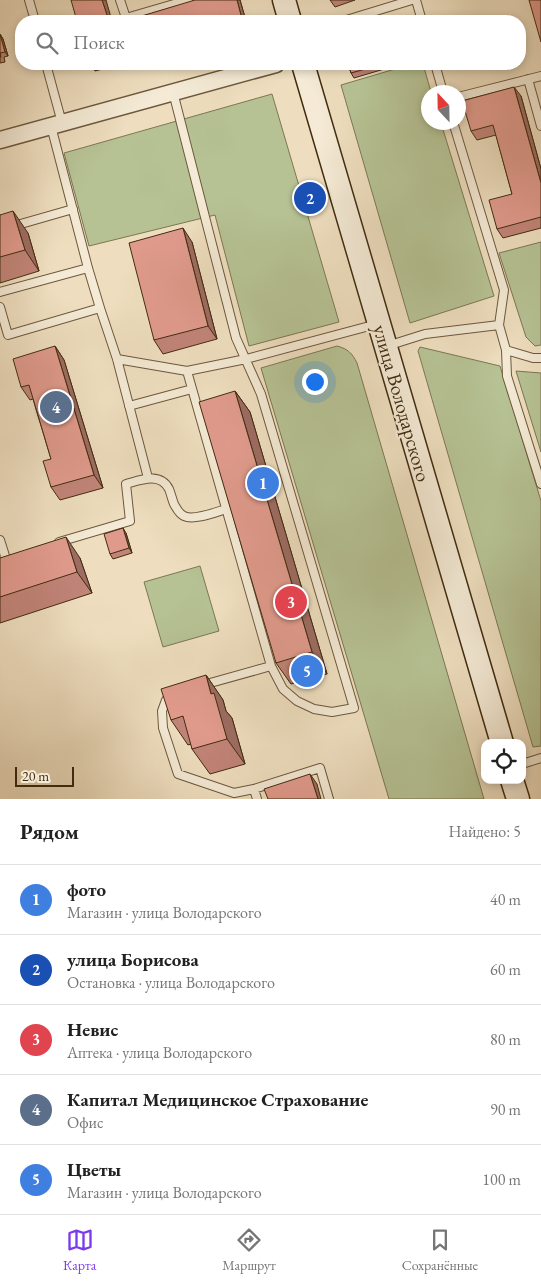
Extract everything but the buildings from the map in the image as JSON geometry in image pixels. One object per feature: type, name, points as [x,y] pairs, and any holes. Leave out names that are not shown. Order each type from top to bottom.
[{"type":"main road","points":[[284,0],[288,15]]},
{"type":"main road","name":"улица Володарского","points":[[305,70],[501,739]]},
{"type":"main road","points":[[513,784],[518,799]]},
{"type":"street","points":[[0,140],[254,70]]},
{"type":"lane","points":[[29,0],[33,15]]},
{"type":"lane","points":[[120,0],[125,15]]},
{"type":"lane","points":[[136,15],[188,0]]},
{"type":"lane","points":[[363,15],[414,0],[420,15]]},
{"type":"lane","points":[[47,70],[74,209],[88,268],[117,359],[148,478]]},
{"type":"lane","points":[[437,70],[442,85]]},
{"type":"lane","points":[[466,95],[541,76]]},
{"type":"lane","points":[[528,79],[541,126]]},
{"type":"lane","points":[[173,92],[236,338],[261,394],[354,708],[332,712],[314,709],[297,701],[283,689],[271,666],[186,371]]},
{"type":"lane","points":[[455,130],[504,290],[499,325],[506,350],[507,376],[541,484]]},
{"type":"lane","points":[[0,230],[74,209]]},
{"type":"lane","points":[[0,292],[88,268]]},
{"type":"lane","points":[[0,307],[8,334],[100,308]]},
{"type":"lane","points":[[117,359],[186,371],[246,359],[379,323]]},
{"type":"lane","points":[[385,346],[425,334],[499,325]]},
{"type":"lane","points":[[506,350],[533,358],[541,358]]},
{"type":"lane","points":[[130,406],[192,389]]},
{"type":"lane","points":[[50,544],[130,521],[126,484],[148,478],[157,478],[164,482],[178,511],[185,517],[196,518],[226,509]]},
{"type":"lane","points":[[0,540],[3,560],[15,556]]},
{"type":"lane","points":[[197,687],[271,666]]},
{"type":"lane","points":[[179,692],[166,700],[162,711],[163,728],[178,774],[234,793],[254,789],[320,768],[329,799]]},
{"type":"lane","points":[[526,763],[541,758]]},
{"type":"lane","points":[[254,789],[257,799]]},
{"type":"green space","points":[[392,70],[425,70],[429,85],[421,85],[421,130],[443,130],[494,296],[410,323],[341,85]]},
{"type":"green space","points":[[272,94],[339,322],[249,346],[215,215],[89,246],[64,153]]},
{"type":"green space","points":[[541,242],[541,345],[535,346],[526,337],[499,253]]},
{"type":"green space","points":[[337,346],[349,352],[357,363],[484,799],[389,799],[261,368]]},
{"type":"green space","points":[[420,347],[500,366],[541,501],[541,746],[533,747],[418,351]]},
{"type":"green space","points":[[516,371],[541,373],[541,452]]},
{"type":"green space","points":[[200,566],[219,631],[163,647],[144,582]]},
{"type":"place","name":"улица Борисова","points":[[310,198]]},
{"type":"place","name":"Капитал Медицинское Страхование","points":[[56,407]]},
{"type":"place","name":"фото","points":[[263,483]]},
{"type":"place","name":"Невис","points":[[291,602]]},
{"type":"place","name":"Цветы","points":[[307,671]]}]
